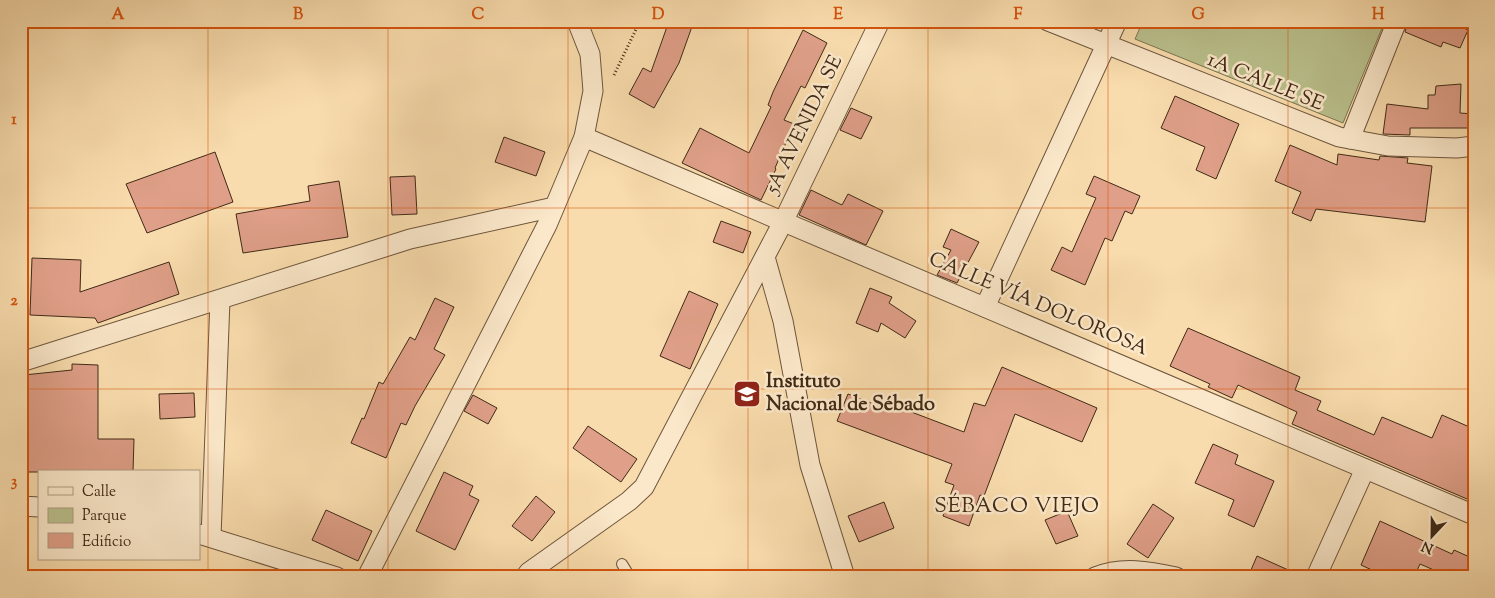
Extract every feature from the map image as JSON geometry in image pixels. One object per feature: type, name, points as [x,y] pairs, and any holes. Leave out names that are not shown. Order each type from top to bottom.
[{"type":"street","points":[[367,577],[547,225],[584,137],[593,91],[590,54],[577,21]]},
{"type":"street","name":"5A AVENIDA SE","points":[[525,577],[529,572],[629,501],[644,487],[783,222],[880,21]]},
{"type":"street","name":"1A CALLE SE","points":[[1048,21],[1339,137],[1388,146],[1457,148],[1474,146]]},
{"type":"street","points":[[985,308],[1117,21]]},
{"type":"street","points":[[1350,139],[1397,21]]},
{"type":"street","name":"CALLE VÍA DOLOROSA","points":[[584,137],[1474,515]]},
{"type":"street","points":[[21,362],[410,239],[554,207]]},
{"type":"street","points":[[765,257],[783,321],[810,464],[845,577]]},
{"type":"street","points":[[220,300],[205,535],[336,577]]},
{"type":"street","points":[[1316,577],[1365,469]]},
{"type":"street","points":[[21,506],[38,507]]},
{"type":"street","points":[[1095,577],[1107,572],[1145,570],[1176,577]]},
{"type":"lane","points":[[622,564],[630,577]]},
{"type":"green space","points":[[1143,21],[1385,21],[1343,123],[1135,39]]},
{"type":"building","points":[[669,21],[694,21],[679,63],[654,108],[629,94],[643,68],[651,72]]},
{"type":"building","points":[[1408,21],[1449,21],[1468,30],[1460,48],[1443,42],[1441,47],[1405,32]]},
{"type":"building","points":[[803,30],[827,43],[805,88],[801,86],[784,120],[794,124],[761,200],[682,163],[700,128],[749,153],[771,107],[768,105],[773,92]]},
{"type":"building","points":[[1461,84],[1460,113],[1474,114],[1474,128],[1410,128],[1410,135],[1383,134],[1387,104],[1428,109],[1428,95],[1435,95],[1436,86]]},
{"type":"building","points":[[1175,96],[1239,124],[1216,179],[1196,170],[1205,147],[1161,128]]},
{"type":"building","points":[[851,108],[872,117],[861,139],[840,130]]},
{"type":"building","points":[[504,137],[545,152],[536,176],[495,162]]},
{"type":"building","points":[[1290,145],[1337,165],[1338,154],[1379,160],[1380,156],[1408,158],[1407,163],[1432,166],[1425,222],[1316,209],[1311,221],[1292,213],[1301,192],[1275,181]]},
{"type":"building","points":[[215,152],[233,202],[147,233],[126,184]]},
{"type":"building","points":[[415,176],[417,214],[392,215],[390,177]]},
{"type":"building","points":[[1094,176],[1140,196],[1132,214],[1125,211],[1112,241],[1105,238],[1085,285],[1051,270],[1062,247],[1072,252],[1096,198],[1086,194]]},
{"type":"building","points":[[339,181],[348,237],[243,253],[236,214],[310,201],[308,186]]},
{"type":"building","points":[[811,190],[842,205],[848,194],[883,211],[866,245],[799,215]]},
{"type":"building","points":[[721,221],[751,232],[743,253],[713,242]]},
{"type":"building","points":[[951,229],[979,242],[957,283],[937,275],[951,250],[943,247]]},
{"type":"building","points":[[32,258],[81,260],[80,292],[169,262],[179,294],[98,323],[95,318],[30,315]]},
{"type":"building","points":[[870,288],[892,297],[889,303],[916,321],[905,338],[881,323],[878,332],[856,323]]},
{"type":"building","points":[[689,291],[718,304],[690,369],[660,356]]},
{"type":"building","points":[[435,298],[454,307],[434,349],[445,355],[406,425],[401,423],[386,458],[351,443],[362,418],[364,419],[379,382],[383,384],[410,337],[415,340]]},
{"type":"building","points":[[1188,328],[1300,377],[1295,390],[1321,401],[1317,410],[1374,435],[1382,417],[1432,438],[1442,415],[1474,429],[1474,502],[1292,424],[1297,412],[1238,385],[1232,398],[1208,387],[1210,384],[1170,366]]},
{"type":"building","points":[[72,364],[98,365],[98,439],[134,439],[133,470],[38,470],[38,472],[21,472],[21,399],[24,375],[72,370]]},
{"type":"building","points":[[1002,367],[1097,408],[1082,442],[1015,414],[984,496],[980,495],[969,526],[943,516],[954,485],[945,482],[952,464],[837,421],[848,394],[891,411],[893,405],[964,432],[974,403],[985,406]]},
{"type":"building","points":[[194,393],[195,417],[160,419],[159,394]]},
{"type":"building","points":[[473,395],[497,408],[488,424],[464,411]]},
{"type":"building","points":[[588,426],[637,459],[621,482],[573,448]]},
{"type":"building","points":[[1213,444],[1238,455],[1235,464],[1274,481],[1254,527],[1228,515],[1234,500],[1195,483]]},
{"type":"building","points":[[444,472],[473,486],[469,495],[479,500],[455,550],[416,531]]},
{"type":"building","points":[[536,496],[555,512],[532,541],[512,526]]},
{"type":"building","points":[[884,502],[894,528],[859,542],[848,516]]},
{"type":"building","points":[[1153,504],[1174,518],[1148,558],[1127,544]]},
{"type":"building","points":[[326,510],[372,531],[358,561],[312,540]]},
{"type":"building","points":[[1067,511],[1078,536],[1056,544],[1045,520]]},
{"type":"building","points":[[1380,521],[1452,554],[1454,550],[1474,559],[1474,577],[1450,577],[1420,564],[1414,577],[1387,577],[1361,565]]},
{"type":"building","points":[[1257,556],[1304,577],[1248,577]]},
{"type":"place","name":"Instituto Nacional de Sébado","points":[[747,394]]},
{"type":"district","name":"SÉBACO VIEJO","points":[[1017,507]]}]
